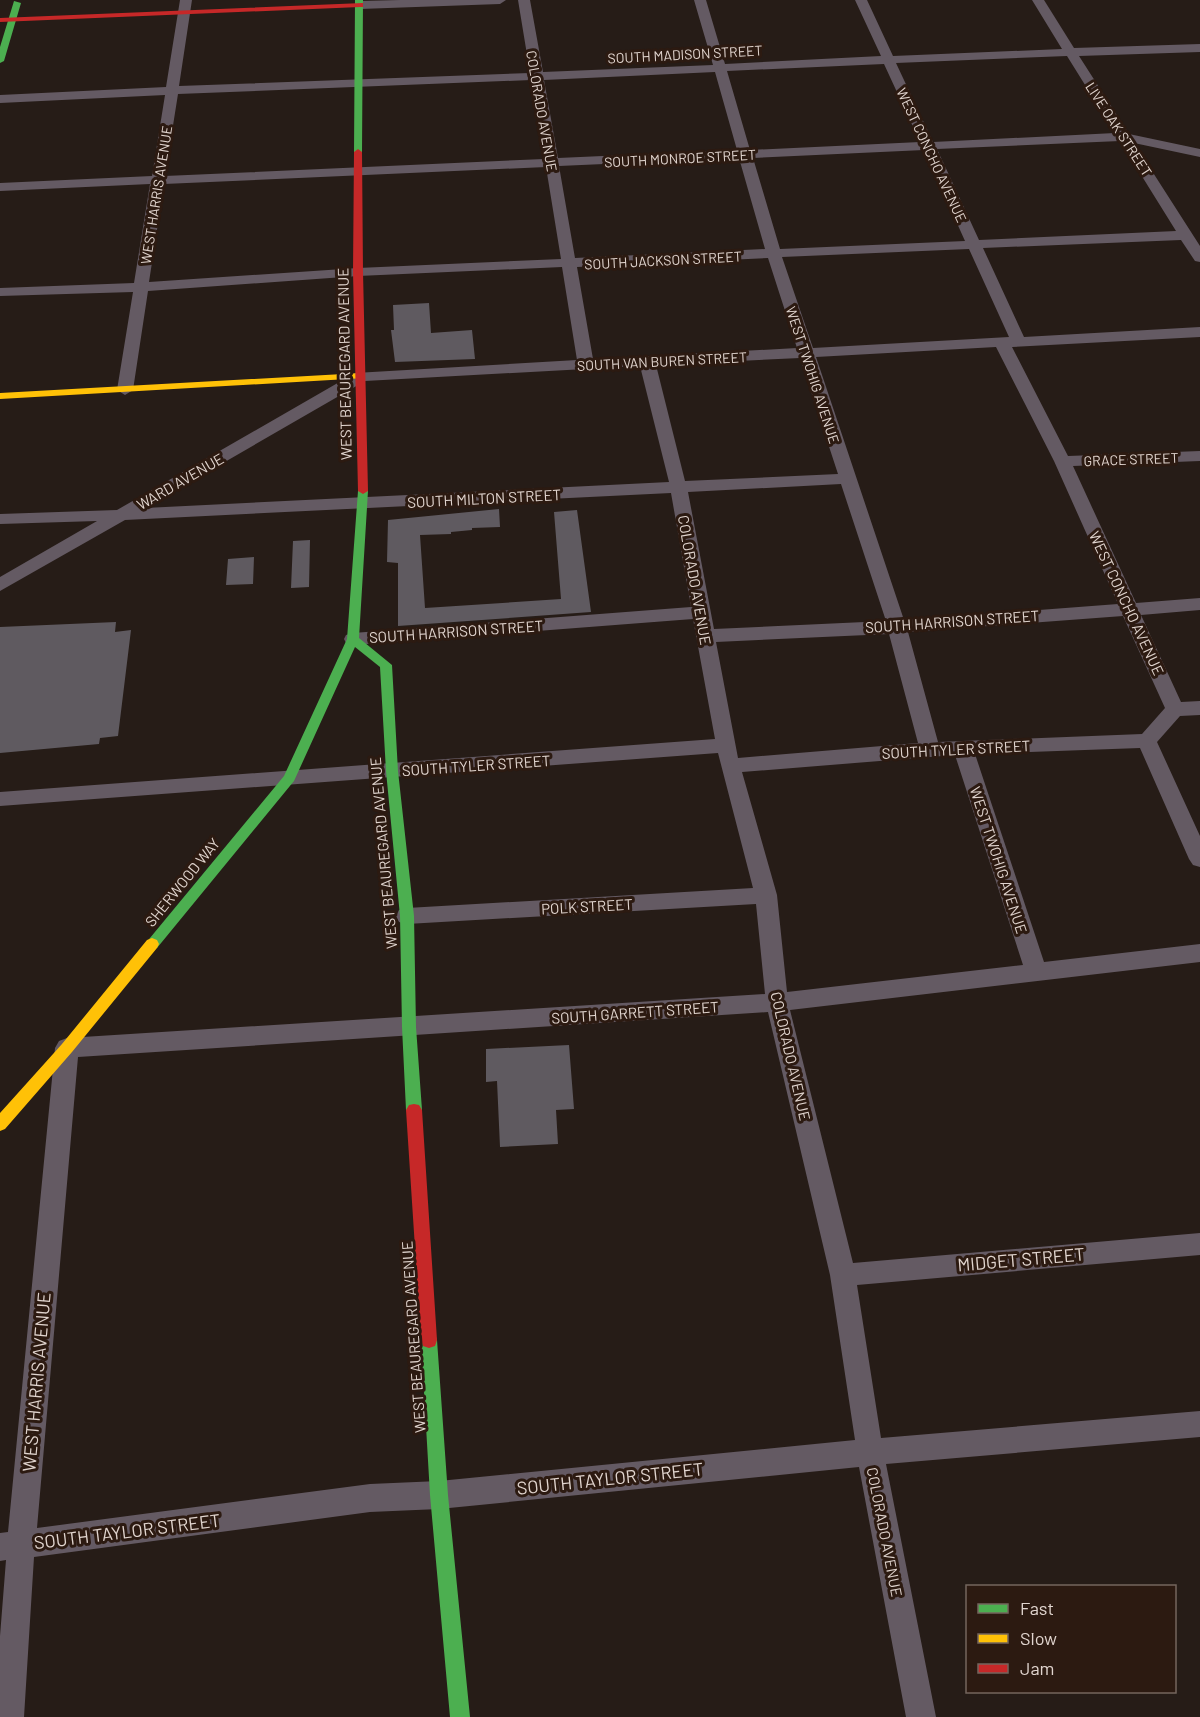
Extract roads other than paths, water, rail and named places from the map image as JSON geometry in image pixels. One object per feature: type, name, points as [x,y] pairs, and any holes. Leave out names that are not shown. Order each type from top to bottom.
[{"type":"street","points":[[0,61],[6,19],[18,0]]},
{"type":"street","points":[[6,19],[186,6],[500,0]]},
{"type":"street","name":"COLORADO AVENUE","points":[[524,0],[586,365]]},
{"type":"street","name":"WEST TWOHIG AVENUE","points":[[700,0],[774,254],[897,627],[930,749]]},
{"type":"street","name":"WEST CONCHO AVENUE","points":[[861,0],[975,246],[1011,342],[1062,461],[1175,709]]},
{"type":"street","name":"LIVE OAK STREET","points":[[1038,0],[1200,258]]},
{"type":"street","name":"WEST BEAUREGARD AVENUE","points":[[359,2],[358,272],[363,505],[353,639],[386,665],[392,771],[407,916],[409,1027],[439,1495],[460,1717]]},
{"type":"street","name":"WEST HARRIS AVENUE","points":[[125,390],[186,6]]},
{"type":"street","name":"SOUTH MADISON STREET","points":[[0,99],[1068,51],[1200,48]]},
{"type":"street","name":"SOUTH MONROE STREET","points":[[0,187],[1125,137],[1200,153]]},
{"type":"street","name":"SOUTH JACKSON STREET","points":[[0,292],[141,287],[358,272],[1186,235]]},
{"type":"street","name":"SOUTH VAN BUREN STREET","points":[[0,396],[1200,332]]},
{"type":"street","name":"COLORADO AVENUE","points":[[647,362],[678,486],[728,756],[766,895],[777,1002],[843,1275],[870,1452],[921,1717]]},
{"type":"street","name":"WARD AVENUE","points":[[0,585],[361,376]]},
{"type":"street","name":"GRACE STREET","points":[[1062,461],[1200,456]]},
{"type":"street","name":"SOUTH MILTON STREET","points":[[0,519],[363,505],[678,486],[848,479]]},
{"type":"street","name":"SOUTH HARRISON STREET","points":[[705,636],[897,627],[1200,604]]},
{"type":"street","name":"SOUTH HARRISON STREET","points":[[353,639],[702,612]]},
{"type":"street","name":"SHERWOOD WAY","points":[[0,1124],[67,1048],[289,778],[353,639]]},
{"type":"street","points":[[1200,708],[1175,709],[1147,741],[1200,859]]},
{"type":"street","name":"SOUTH TYLER STREET","points":[[0,799],[392,771],[1147,741]]},
{"type":"street","name":"WEST TWOHIG AVENUE","points":[[963,748],[1036,972]]},
{"type":"street","name":"POLK STREET","points":[[407,916],[766,895]]},
{"type":"street","name":"SOUTH GARRETT STREET","points":[[67,1048],[777,1002],[1200,953]]},
{"type":"street","name":"WEST HARRIS AVENUE","points":[[9,1717],[10,1546],[67,1048]]},
{"type":"street","name":"MIDGET STREET","points":[[843,1275],[1200,1244]]},
{"type":"street","name":"SOUTH TAYLOR STREET","points":[[10,1546],[370,1498],[439,1495],[870,1452],[1200,1424]]}]
